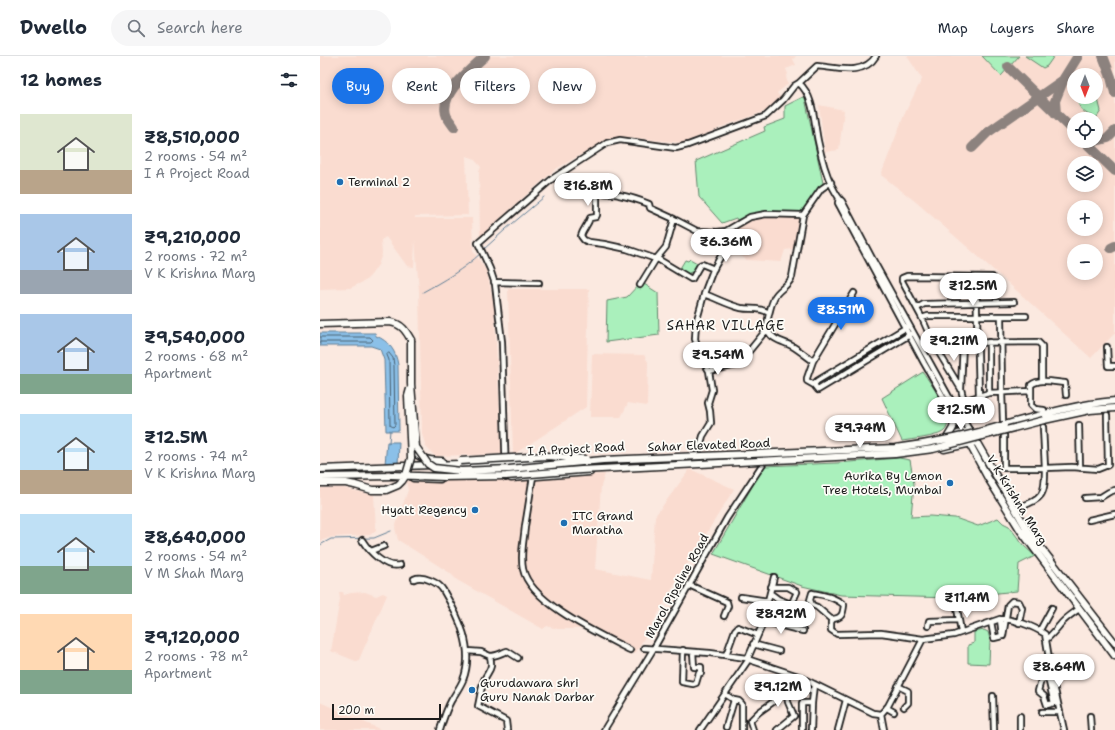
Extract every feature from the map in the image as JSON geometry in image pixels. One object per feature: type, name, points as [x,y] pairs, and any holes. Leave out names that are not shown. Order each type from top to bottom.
[{"type":"main road","name":"Sahar Elevated Road","points":[[320,324],[390,322],[404,329],[411,340],[411,384],[416,447],[428,464],[434,468],[461,471],[502,470],[603,460],[895,448],[932,443],[978,433],[1041,414],[1090,404],[1115,401]]},
{"type":"main road","points":[[320,483],[346,483],[372,490],[386,490],[398,485],[406,475],[411,458],[408,396],[411,384]]},
{"type":"main road","points":[[404,396],[408,408],[409,441],[417,456],[428,460],[460,461],[548,456],[603,460]]},
{"type":"main road","name":"Sahar Elevated Road","points":[[320,474],[445,477],[506,476],[581,470],[895,454],[933,449],[1044,420],[1090,410],[1115,408]]},
{"type":"main road","points":[[947,438],[953,428],[955,417]]},
{"type":"main road","name":"I A Project Road","points":[[320,469],[507,463],[895,446],[922,443],[967,432]]},
{"type":"main road","name":"V K Krishna Marg","points":[[967,432],[1015,509],[1024,531],[1115,642]]},
{"type":"main road","points":[[320,477],[395,476],[426,480],[533,477],[654,465],[883,458],[973,443]]},
{"type":"main road","name":"V K Krishna Marg","points":[[973,443],[974,451],[988,478],[1078,609],[1115,656]]},
{"type":"main road","points":[[958,446],[966,447],[974,451]]},
{"type":"street","points":[[506,478],[507,463],[502,342],[494,282],[490,269],[479,249],[478,243],[552,179],[607,143],[620,140],[676,148],[688,145],[766,116],[783,100],[794,86],[817,66],[852,69],[865,67],[874,60],[876,56]]},
{"type":"street","name":"V K Krishna Marg","points":[[799,83],[805,88],[809,98],[818,142],[831,182],[842,201],[905,328],[955,417],[967,432]]},
{"type":"street","points":[[709,371],[736,365],[767,331],[769,312],[774,297],[777,292],[786,287],[792,277],[803,215],[821,189],[831,182]]},
{"type":"street","points":[[589,188],[592,191],[617,194],[649,204],[650,208],[697,230],[717,232],[726,230],[750,217],[766,214],[803,215]]},
{"type":"street","points":[[597,192],[597,216],[590,218],[588,226],[582,231],[581,236],[584,240],[595,244],[604,244],[627,249],[656,258],[690,279],[692,279],[702,264],[714,269]]},
{"type":"street","points":[[640,285],[656,258],[666,247],[674,219]]},
{"type":"street","points":[[698,454],[703,436],[711,423],[708,403],[712,390],[709,371],[701,357],[695,339],[697,315],[714,269],[726,247],[728,237],[726,230]]},
{"type":"street","name":"V K Krishna Marg","points":[[871,261],[914,332],[967,432]]},
{"type":"street","points":[[961,389],[934,345],[917,308],[902,281],[902,278],[907,276],[992,277]]},
{"type":"street","points":[[976,277],[979,396]]},
{"type":"street","points":[[494,282],[539,283]]},
{"type":"street","points":[[854,293],[813,361],[807,378],[809,383],[814,385],[818,390],[914,332]]},
{"type":"street","points":[[704,294],[734,306],[760,309],[769,312]]},
{"type":"street","points":[[917,308],[924,304],[1014,302]]},
{"type":"street","points":[[922,318],[928,316],[1026,316]]},
{"type":"street","points":[[1001,316],[1003,421]]},
{"type":"street","points":[[814,385],[817,381],[910,325]]},
{"type":"street","points":[[767,331],[772,336],[792,346],[813,361]]},
{"type":"street","points":[[869,342],[872,347]]},
{"type":"street","points":[[924,350],[934,345],[978,342],[1038,342],[1041,344],[1042,381]]},
{"type":"street","points":[[989,342],[989,393]]},
{"type":"street","points":[[963,343],[961,389],[964,401]]},
{"type":"street","points":[[1107,347],[1108,366],[1115,366]]},
{"type":"street","points":[[1044,410],[1035,409],[1031,405],[1030,391],[1031,385],[1034,382],[1042,381],[1065,383],[1066,395]]},
{"type":"street","points":[[953,404],[989,393],[1030,391]]},
{"type":"street","points":[[1004,434],[1004,468],[1098,469],[1108,465],[1107,415]]},
{"type":"street","points":[[1079,425],[1080,468]]},
{"type":"street","points":[[1015,509],[1038,500],[1043,493],[1045,485],[1045,468],[1043,427]]},
{"type":"street","name":"Marol Pipeline Road","points":[[604,730],[654,648],[727,518],[764,462],[767,451]]},
{"type":"street","points":[[533,477],[522,553],[522,568],[525,577],[552,606],[588,628],[630,650]]},
{"type":"street","points":[[1085,498],[1101,497],[1115,490]]},
{"type":"street","points":[[1089,520],[1115,514]]},
{"type":"street","points":[[362,540],[371,551],[387,563],[393,566],[400,565]]},
{"type":"street","points":[[371,551],[384,546]]},
{"type":"street","points":[[414,579],[417,577],[433,581],[441,585],[457,615],[466,641],[468,658],[466,671],[448,706],[440,730]]},
{"type":"street","points":[[700,730],[747,659],[762,623],[774,577]]},
{"type":"street","points":[[689,585],[727,602],[728,606],[724,616]]},
{"type":"street","points":[[770,593],[778,599],[791,604],[797,592],[788,587],[771,586]]},
{"type":"street","points":[[812,593],[824,595],[844,605],[842,616],[832,620],[817,607],[812,605],[810,600],[812,593]]},
{"type":"street","points":[[741,597],[768,603]]},
{"type":"street","points":[[1003,636],[1009,604],[1012,601],[1017,601],[1020,603],[1022,609],[1019,623]]},
{"type":"street","points":[[768,603],[755,610],[755,620],[762,623],[803,631]]},
{"type":"street","points":[[958,608],[961,632]]},
{"type":"street","points":[[1040,630],[1052,608]]},
{"type":"street","points":[[1046,640],[1068,617],[1078,609]]},
{"type":"street","points":[[832,620],[831,630],[837,634],[881,633],[922,639],[954,635],[1006,619],[1040,630],[1045,634],[1050,677],[1064,730]]},
{"type":"street","points":[[928,626],[929,621],[959,620]]},
{"type":"street","points":[[991,624],[995,638],[1002,635],[1000,622]]},
{"type":"street","points":[[726,655],[738,627],[758,634]]},
{"type":"street","points":[[881,714],[886,708],[922,639]]},
{"type":"street","points":[[753,644],[779,651]]},
{"type":"street","points":[[644,648],[683,650],[747,659],[798,676],[873,713],[881,714]]},
{"type":"street","points":[[683,650],[682,682],[693,684],[696,683],[699,673],[701,672],[701,667],[694,667],[693,652]]},
{"type":"street","points":[[467,651],[481,652],[490,656],[497,656],[507,651],[518,658]]},
{"type":"street","points":[[490,656],[492,664],[491,670],[484,680],[478,706],[506,721],[507,730]]},
{"type":"street","points":[[1050,677],[1041,680],[1038,691],[1044,697],[1047,705],[1056,702]]},
{"type":"street","points":[[811,730],[814,684]]},
{"type":"street","points":[[898,686],[908,691],[908,703],[904,707]]},
{"type":"street","points":[[773,689],[784,687],[813,691]]},
{"type":"street","points":[[725,694],[742,704],[742,730]]},
{"type":"street","points":[[753,730],[750,721],[759,712],[773,702],[773,699],[779,694],[787,695],[788,702],[794,716],[777,730]]},
{"type":"street","points":[[992,696],[994,730]]},
{"type":"street","points":[[726,727],[734,700]]},
{"type":"street","points":[[838,730],[846,700]]},
{"type":"street","points":[[802,730],[802,703],[812,703]]},
{"type":"street","points":[[886,708],[894,712]]},
{"type":"street","points":[[1042,712],[1060,712]]},
{"type":"street","points":[[881,714],[884,730]]},
{"type":"street","points":[[1020,716],[1020,730]]},
{"type":"street","points":[[1090,716],[1091,730]]},
{"type":"shaded area","points":[[320,56],[796,56],[793,59],[796,65],[786,69],[788,74],[786,77],[788,84],[777,93],[781,98],[775,105],[766,111],[721,127],[683,143],[628,137],[609,140],[556,169],[480,238],[479,172],[481,167],[473,158],[466,156],[468,215],[415,216],[415,218],[472,218],[473,251],[487,272],[494,305],[502,454],[435,456],[426,447],[422,434],[419,291],[415,240],[414,267],[407,266],[386,237],[381,240],[382,254],[378,265],[365,281],[350,288],[320,289]]},
{"type":"shaded area","points":[[907,56],[1115,56],[1115,333],[1091,358],[916,202],[881,175],[904,115],[922,79]]},
{"type":"shaded area","points":[[819,105],[844,110],[839,150],[825,152]]},
{"type":"shaded area","points":[[778,217],[800,219],[793,249],[785,250],[781,262],[747,260],[728,247],[731,231],[746,222],[759,218]]},
{"type":"shaded area","points":[[508,289],[589,289],[586,407],[513,455]]},
{"type":"shaded area","points":[[592,354],[644,355],[648,362],[647,406],[628,403],[621,417],[590,417]]},
{"type":"shaded area","points":[[690,469],[734,489],[675,584],[635,654],[590,629],[557,629],[547,626],[543,629],[457,580],[450,573],[398,540],[395,528],[408,490],[406,481],[505,480],[605,474],[601,486],[595,569],[651,580],[655,516]]},
{"type":"shaded area","points":[[320,488],[343,488],[374,495],[376,530],[370,535],[332,537],[320,541]]},
{"type":"shaded area","points":[[339,592],[343,592],[344,595],[365,592],[376,596],[383,593],[387,595],[358,662],[331,651],[340,599]]},
{"type":"shaded area","points":[[320,702],[375,727],[380,730],[320,730]]},
{"type":"green space","points":[[982,56],[1019,56],[1001,76]]},
{"type":"green space","points":[[1025,56],[1054,56],[1047,66],[1043,68]]},
{"type":"green space","points":[[803,97],[805,98],[823,183],[803,210],[799,213],[760,213],[745,216],[737,220],[736,218],[722,223],[699,197],[696,161],[765,131],[764,127],[785,119],[785,106]]},
{"type":"green space","points":[[1079,104],[1099,104],[1101,111],[1084,112]]},
{"type":"green space","points":[[690,259],[699,264],[696,275],[690,272],[688,275],[679,270],[685,260],[688,261]]},
{"type":"green space","points":[[641,282],[658,293],[659,335],[606,342],[607,301],[627,297]]},
{"type":"green space","points":[[923,372],[943,404],[948,422],[945,429],[939,434],[902,441],[882,398]]},
{"type":"green space","points":[[899,458],[910,460],[914,484],[911,517],[930,516],[955,518],[978,526],[998,518],[1009,526],[1023,545],[1035,556],[1019,564],[1017,591],[951,598],[841,595],[802,586],[713,554],[764,466],[837,463]]},
{"type":"green space","points":[[984,630],[988,632],[990,639],[989,664],[968,663],[968,645],[974,643],[974,632]]},
{"type":"water","points":[[320,333],[375,333],[376,336],[381,338],[391,347],[396,355],[398,365],[399,431],[386,431],[384,360],[380,349],[371,346],[320,346]]},
{"type":"water","points":[[387,442],[399,442],[398,465],[385,464]]},
{"type":"waterway","points":[[483,250],[544,197]]},
{"type":"waterway","points":[[423,292],[446,279],[481,253]]},
{"type":"waterway","points":[[389,443],[390,430]]},
{"type":"waterway","points":[[320,545],[331,539],[374,538],[391,531]]},
{"type":"taxiway","points":[[454,127],[447,117],[445,109],[447,100],[457,83],[485,56]]},
{"type":"taxiway","points":[[972,148],[987,133],[1063,80],[1078,56]]},
{"type":"taxiway","points":[[1103,56],[1115,93]]},
{"type":"taxiway","points":[[1008,67],[1067,124]]},
{"type":"taxiway","points":[[1056,114],[1055,101],[1063,81]]},
{"type":"taxiway","points":[[1103,139],[1108,138],[1115,131]]},
{"type":"taxiway","points":[[1091,148],[1115,171]]},
{"type":"taxiway","points":[[1111,248],[1115,246]]},
{"type":"place","name":"Terminal 2","points":[[340,182]]},
{"type":"place","name":"Aurika By Lemon Tree Hotels, Mumbai","points":[[950,483]]},
{"type":"place","name":"Hyatt Regency","points":[[475,510]]},
{"type":"place","name":"ITC Grand Maratha","points":[[564,523]]},
{"type":"place","name":"Gurudawara shri Guru Nanak Darbar","points":[[472,690]]},
{"type":"district","name":"SAHAR VILLAGE","points":[[726,325]]}]
